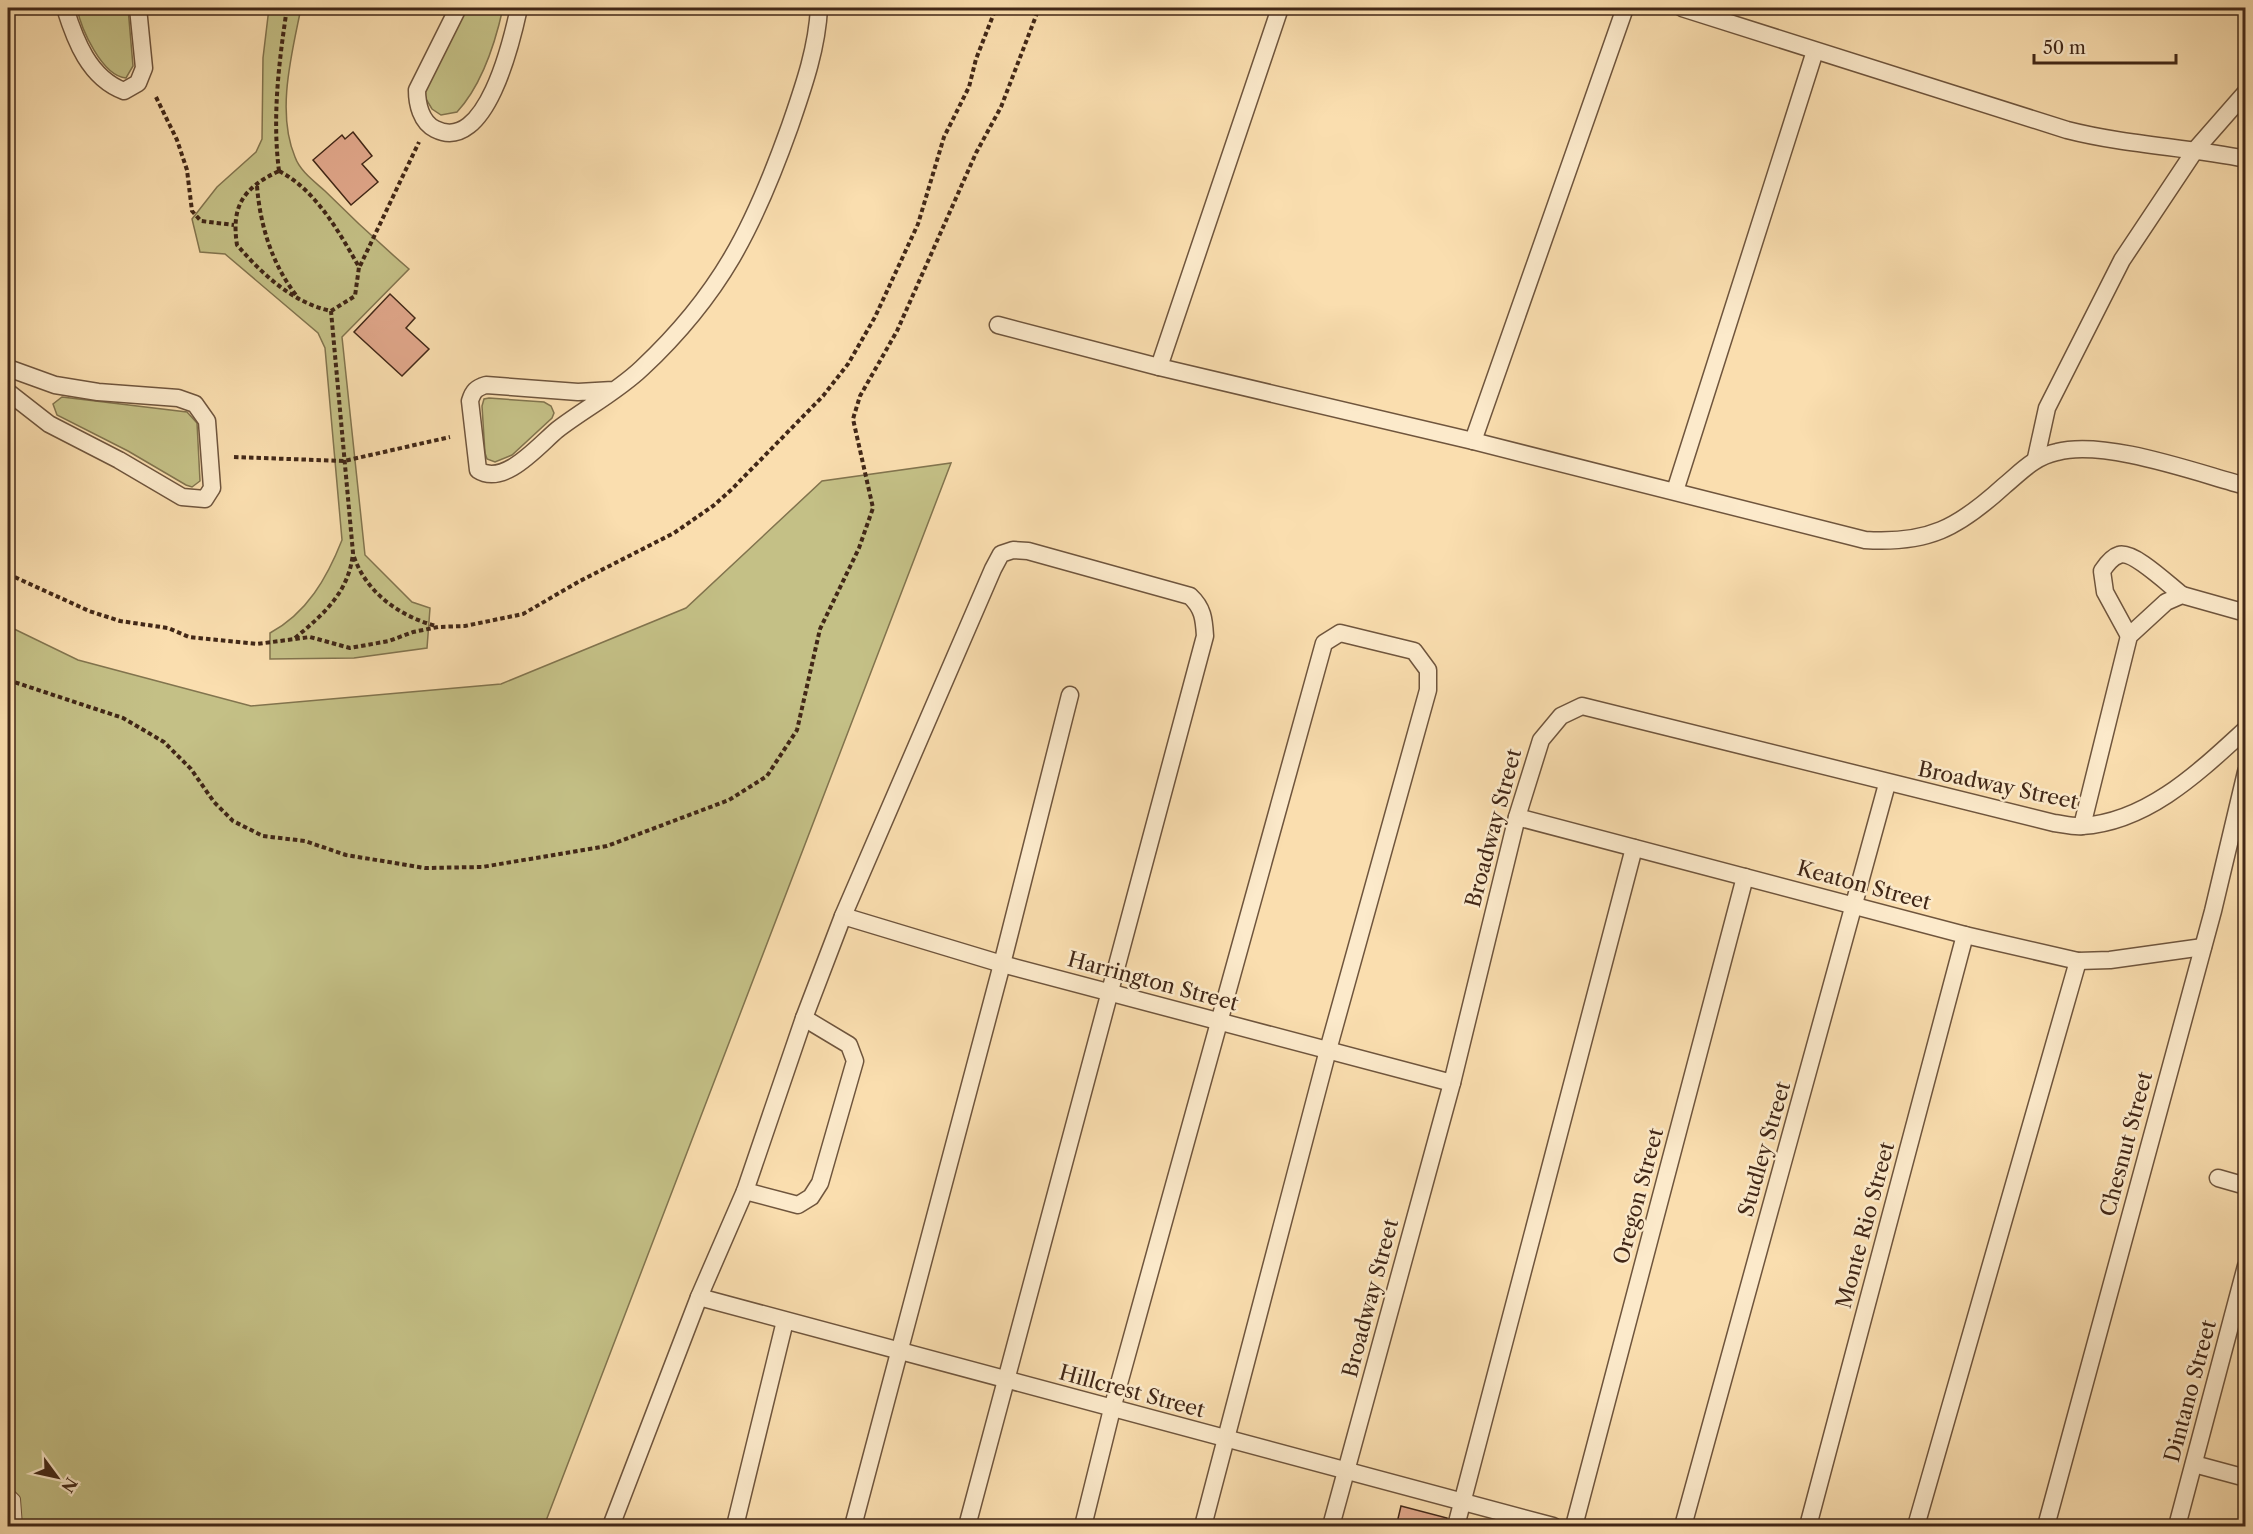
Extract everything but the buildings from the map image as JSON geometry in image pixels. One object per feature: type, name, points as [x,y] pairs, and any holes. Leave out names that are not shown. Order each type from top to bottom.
[{"type":"street","points":[[65,8],[84,55],[108,83],[124,91],[138,83],[144,68],[138,8]]},
{"type":"street","points":[[458,8],[417,90],[417,101],[426,123],[447,133],[470,128],[496,87],[519,8]]},
{"type":"street","points":[[613,390],[578,392],[486,386],[478,388],[472,392],[470,400],[478,470],[493,476],[507,471],[640,370],[680,330],[737,252],[773,174],[804,87],[818,31],[819,8]]},
{"type":"street","points":[[818,31],[831,8]]},
{"type":"street","points":[[1159,367],[1280,8]]},
{"type":"street","points":[[1473,441],[1625,8]]},
{"type":"street","points":[[1682,8],[2107,141],[2164,149],[2196,149],[2246,159]]},
{"type":"street","points":[[1675,491],[1815,51]]},
{"type":"street","points":[[2036,458],[2047,408],[2122,260],[2196,149],[2246,92]]},
{"type":"street","points":[[998,325],[1159,367],[1473,441],[1865,540],[1898,542],[1938,533],[1975,513],[2036,458],[2059,451],[2094,450],[2132,456],[2246,486]]},
{"type":"street","points":[[8,368],[55,384],[98,392],[178,398],[195,404],[207,421],[212,488],[209,495],[205,500],[182,497],[119,459],[49,424],[8,392]]},
{"type":"street","points":[[611,1527],[699,1297],[745,1191],[804,1018],[843,916],[1001,554],[1012,550],[1028,551],[1190,596],[1197,603],[1203,615],[1205,636],[967,1527]]},
{"type":"street","points":[[2129,636],[2106,592],[2102,571],[2120,554],[2131,555],[2181,595],[2246,613]]},
{"type":"street","points":[[2082,826],[2129,636],[2166,602],[2181,595]]},
{"type":"street","points":[[1083,1527],[1112,1409],[1324,643],[1340,633],[1414,651],[1428,670],[1428,690],[1328,1050],[1203,1527]]},
{"type":"street","points":[[853,1527],[1002,964],[1070,694]]},
{"type":"street","name":"Broadway Street","points":[[1331,1527],[1452,1083],[1517,817],[1541,740],[1561,716],[1582,706],[1887,784],[2054,823],[2082,826],[2121,818],[2167,795],[2193,777],[2246,729]]},
{"type":"street","name":"Chesnut Street","points":[[2046,1527],[2203,946],[2246,772]]},
{"type":"street","name":"Studley Street","points":[[1683,1527],[1887,784]]},
{"type":"street","name":"Keaton Street","points":[[1517,817],[1965,935],[2078,961],[2110,960],[2203,946]]},
{"type":"street","points":[[1456,1527],[1634,848]]},
{"type":"street","name":"Oregon Street","points":[[1574,1527],[1746,877]]},
{"type":"street","name":"Harrington Street","points":[[843,916],[1002,964],[1452,1083]]},
{"type":"street","name":"Monte Rio Street","points":[[1808,1527],[1965,935]]},
{"type":"street","points":[[1916,1527],[2078,961]]},
{"type":"street","points":[[745,1191],[798,1205],[811,1197],[820,1183],[855,1061],[849,1045],[804,1018]]},
{"type":"street","points":[[2218,1178],[2246,1186]]},
{"type":"street","name":"Dintano Street","points":[[2177,1527],[2240,1312],[2246,1266]]},
{"type":"street","name":"Hillcrest Street","points":[[699,1297],[1553,1527]]},
{"type":"street","points":[[735,1527],[785,1321]]},
{"type":"street","points":[[2194,1464],[2246,1478]]},
{"type":"lane","points":[[8,1491],[16,1498],[18,1527]]},
{"type":"path","points":[[279,171],[276,108],[287,8]]},
{"type":"path","points":[[8,574],[89,611],[120,621],[168,628],[189,637],[257,644],[310,637],[350,648],[389,641],[413,632],[438,627],[465,626],[523,614],[580,580],[674,533],[732,489],[823,396],[848,364],[875,317],[918,224],[944,137],[969,87],[976,59],[996,8]]},
{"type":"path","points":[[8,680],[123,718],[164,742],[191,769],[214,802],[233,821],[263,836],[305,841],[346,855],[425,868],[482,867],[607,846],[729,800],[767,776],[797,730],[820,629],[860,549],[873,508],[853,419],[860,396],[897,331],[976,153],[1001,107],[1039,8]]},
{"type":"path","points":[[156,96],[177,140],[187,170],[192,211],[201,221],[234,225]]},
{"type":"path","points":[[331,311],[355,296],[359,267],[419,142]]},
{"type":"path","points":[[279,171],[243,196],[235,212],[237,245],[252,262],[299,299],[331,311]]},
{"type":"path","points":[[279,171],[314,198],[359,267]]},
{"type":"path","points":[[257,185],[259,206],[267,238],[284,279],[299,299]]},
{"type":"path","points":[[295,638],[312,624],[341,591],[351,572],[352,553],[331,311]]},
{"type":"path","points":[[234,457],[344,461],[450,437]]},
{"type":"path","points":[[352,553],[360,573],[383,598],[413,620],[438,627]]},
{"type":"shaded area","points":[[77,8],[128,8],[133,66],[126,78],[117,75],[101,61],[83,28]]},
{"type":"shaded area","points":[[269,8],[301,8],[290,63],[286,102],[289,140],[297,162],[308,176],[409,269],[342,337],[365,555],[412,602],[430,608],[427,648],[354,658],[270,659],[270,633],[283,625],[305,605],[330,568],[342,540],[325,348],[318,333],[225,254],[200,252],[192,219],[217,187],[256,152],[262,139],[263,58]]},
{"type":"shaded area","points":[[463,8],[503,8],[492,50],[474,89],[457,112],[441,115],[432,109],[423,94]]},
{"type":"shaded area","points":[[62,397],[187,412],[197,423],[200,481],[192,487],[186,485],[128,451],[57,415],[53,404]]},
{"type":"shaded area","points":[[484,399],[544,402],[551,406],[554,413],[552,418],[512,455],[495,462],[487,459],[485,453],[482,406]]},
{"type":"shaded area","points":[[951,463],[544,1526],[8,1526],[8,626],[78,660],[251,706],[501,684],[686,608],[822,481]]}]
